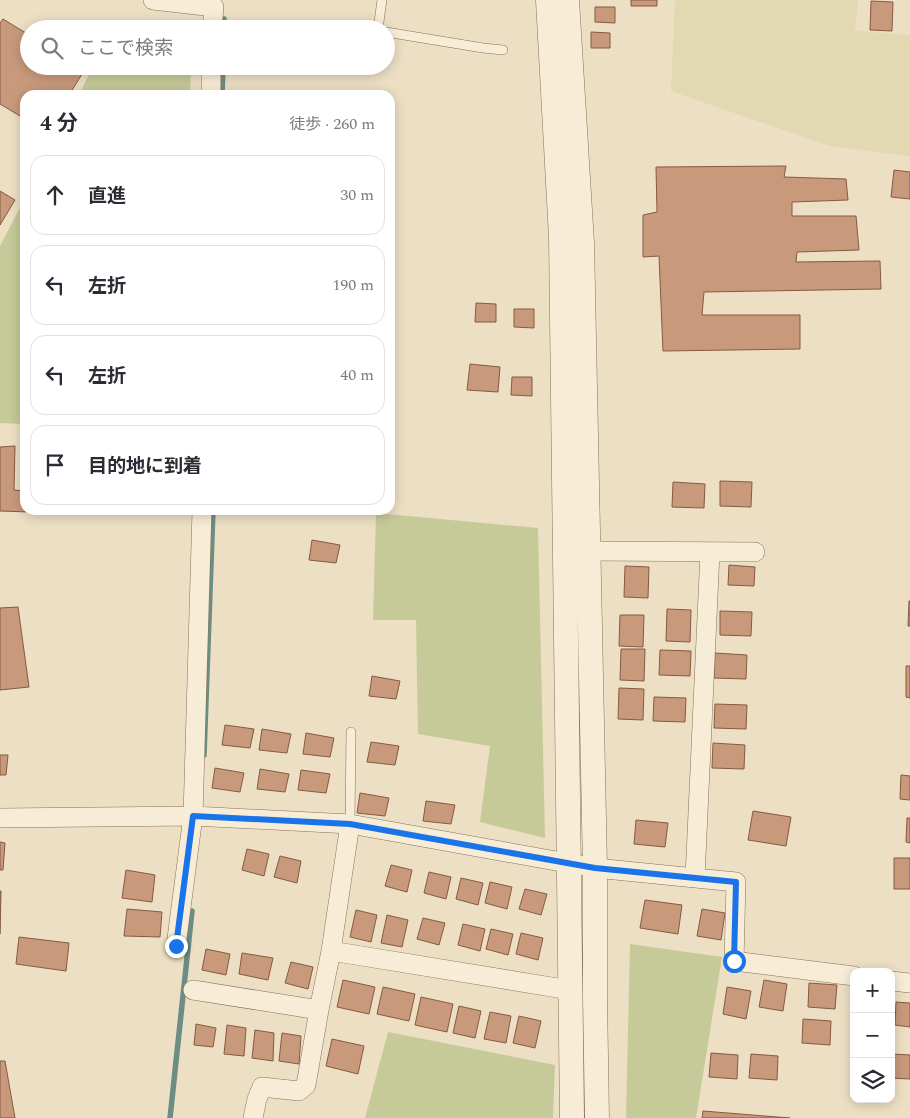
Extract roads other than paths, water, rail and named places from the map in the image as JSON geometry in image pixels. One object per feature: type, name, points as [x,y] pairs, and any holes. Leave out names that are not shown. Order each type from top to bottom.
[{"type":"street","points":[[153,0],[214,8],[213,20]]},
{"type":"street","points":[[548,0],[561,237],[572,1118]]},
{"type":"street","points":[[567,0],[582,243],[595,868],[597,1118]]},
{"type":"street","points":[[211,75],[211,90]]},
{"type":"street","points":[[176,946],[193,816],[202,515]]},
{"type":"street","points":[[588,551],[755,552]]},
{"type":"street","points":[[695,878],[710,552]]},
{"type":"street","points":[[0,818],[193,816],[350,824],[595,868],[736,882],[734,961],[850,976]]},
{"type":"street","points":[[253,1118],[262,1087],[299,1091],[306,1085],[331,951],[350,824]]},
{"type":"street","points":[[331,951],[570,990]]},
{"type":"street","points":[[895,981],[910,983]]},
{"type":"street","points":[[193,990],[319,1010]]},
{"type":"lane","points":[[379,20],[382,0]]},
{"type":"lane","points":[[395,33],[503,50]]},
{"type":"lane","points":[[350,824],[351,732]]},
{"type":"waterway","points":[[222,90],[223,75]]},
{"type":"waterway","points":[[204,755],[213,515]]},
{"type":"waterway","points":[[170,1118],[192,911]]}]
